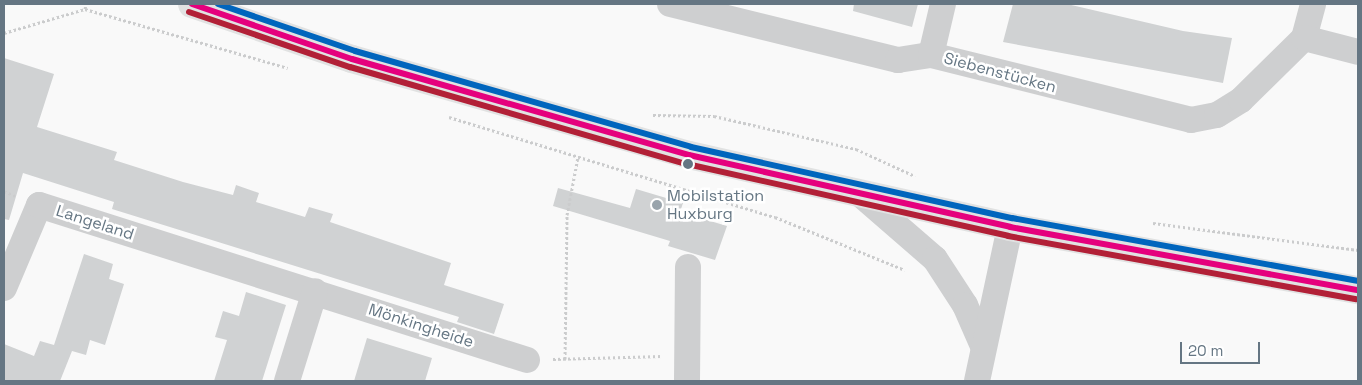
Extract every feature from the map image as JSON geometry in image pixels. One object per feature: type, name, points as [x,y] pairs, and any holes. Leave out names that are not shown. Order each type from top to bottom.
[{"type":"main road","points":[[192,4],[352,59],[575,125],[1010,228],[1358,290]]},
{"type":"street","name":"Siebenstücken","points":[[670,4],[898,60],[931,55],[1157,114],[1191,120],[1217,114],[1241,100],[1304,38]]},
{"type":"street","points":[[931,55],[944,4]]},
{"type":"street","points":[[1313,4],[1304,38],[1358,52]]},
{"type":"street","points":[[860,194],[935,259],[965,305],[983,346]]},
{"type":"street","name":"Langeland","points":[[4,288],[39,205],[151,241]]},
{"type":"street","points":[[977,381],[983,346],[1010,228]]},
{"type":"street","name":"Mönkingheide","points":[[151,241],[315,291],[527,360]]},
{"type":"street","points":[[687,381],[688,268]]},
{"type":"street","points":[[288,381],[315,291]]},
{"type":"path","points":[[84,9],[86,4]]},
{"type":"path","points":[[4,33],[84,9],[297,71]]},
{"type":"path","points":[[642,112],[714,116],[856,149],[917,177]]},
{"type":"path","points":[[447,117],[775,217],[912,273]]},
{"type":"path","points":[[565,358],[567,215],[578,157]]},
{"type":"path","points":[[1149,223],[1358,250]]},
{"type":"path","points":[[527,360],[687,355]]},
{"type":"building","points":[[854,4],[918,4],[912,27],[853,11]]},
{"type":"building","points":[[1013,4],[1067,4],[1183,31],[1232,38],[1223,83],[1003,42]]},
{"type":"building","points":[[4,58],[54,74],[37,127],[117,152],[114,160],[183,182],[233,195],[236,185],[259,193],[256,202],[305,217],[309,207],[333,214],[330,222],[451,263],[444,285],[504,304],[494,334],[457,322],[459,317],[112,209],[114,202],[23,173],[9,220],[4,219]]},
{"type":"building","points":[[558,188],[630,208],[636,189],[683,203],[680,212],[727,226],[715,260],[668,246],[670,241],[553,206]]},
{"type":"building","points":[[84,254],[113,264],[109,279],[124,284],[105,345],[90,340],[86,355],[72,351],[60,381],[4,381],[4,344],[34,356],[40,341],[54,345]]},
{"type":"building","points":[[246,292],[286,305],[262,381],[214,381],[227,340],[215,337],[223,311],[239,316]]},
{"type":"building","points":[[367,338],[432,358],[425,381],[354,381]]},
{"type":"transit line","points":[[192,4],[352,59],[689,155],[1010,227],[1358,290]]},
{"type":"transit line","points":[[218,4],[355,51],[691,147],[1012,218],[1358,281]]},
{"type":"transit line","points":[[189,12],[350,67],[687,164],[1008,236],[1356,299]]},
{"type":"place","name":"Mobilstation Huxburg","points":[[657,205]]}]
